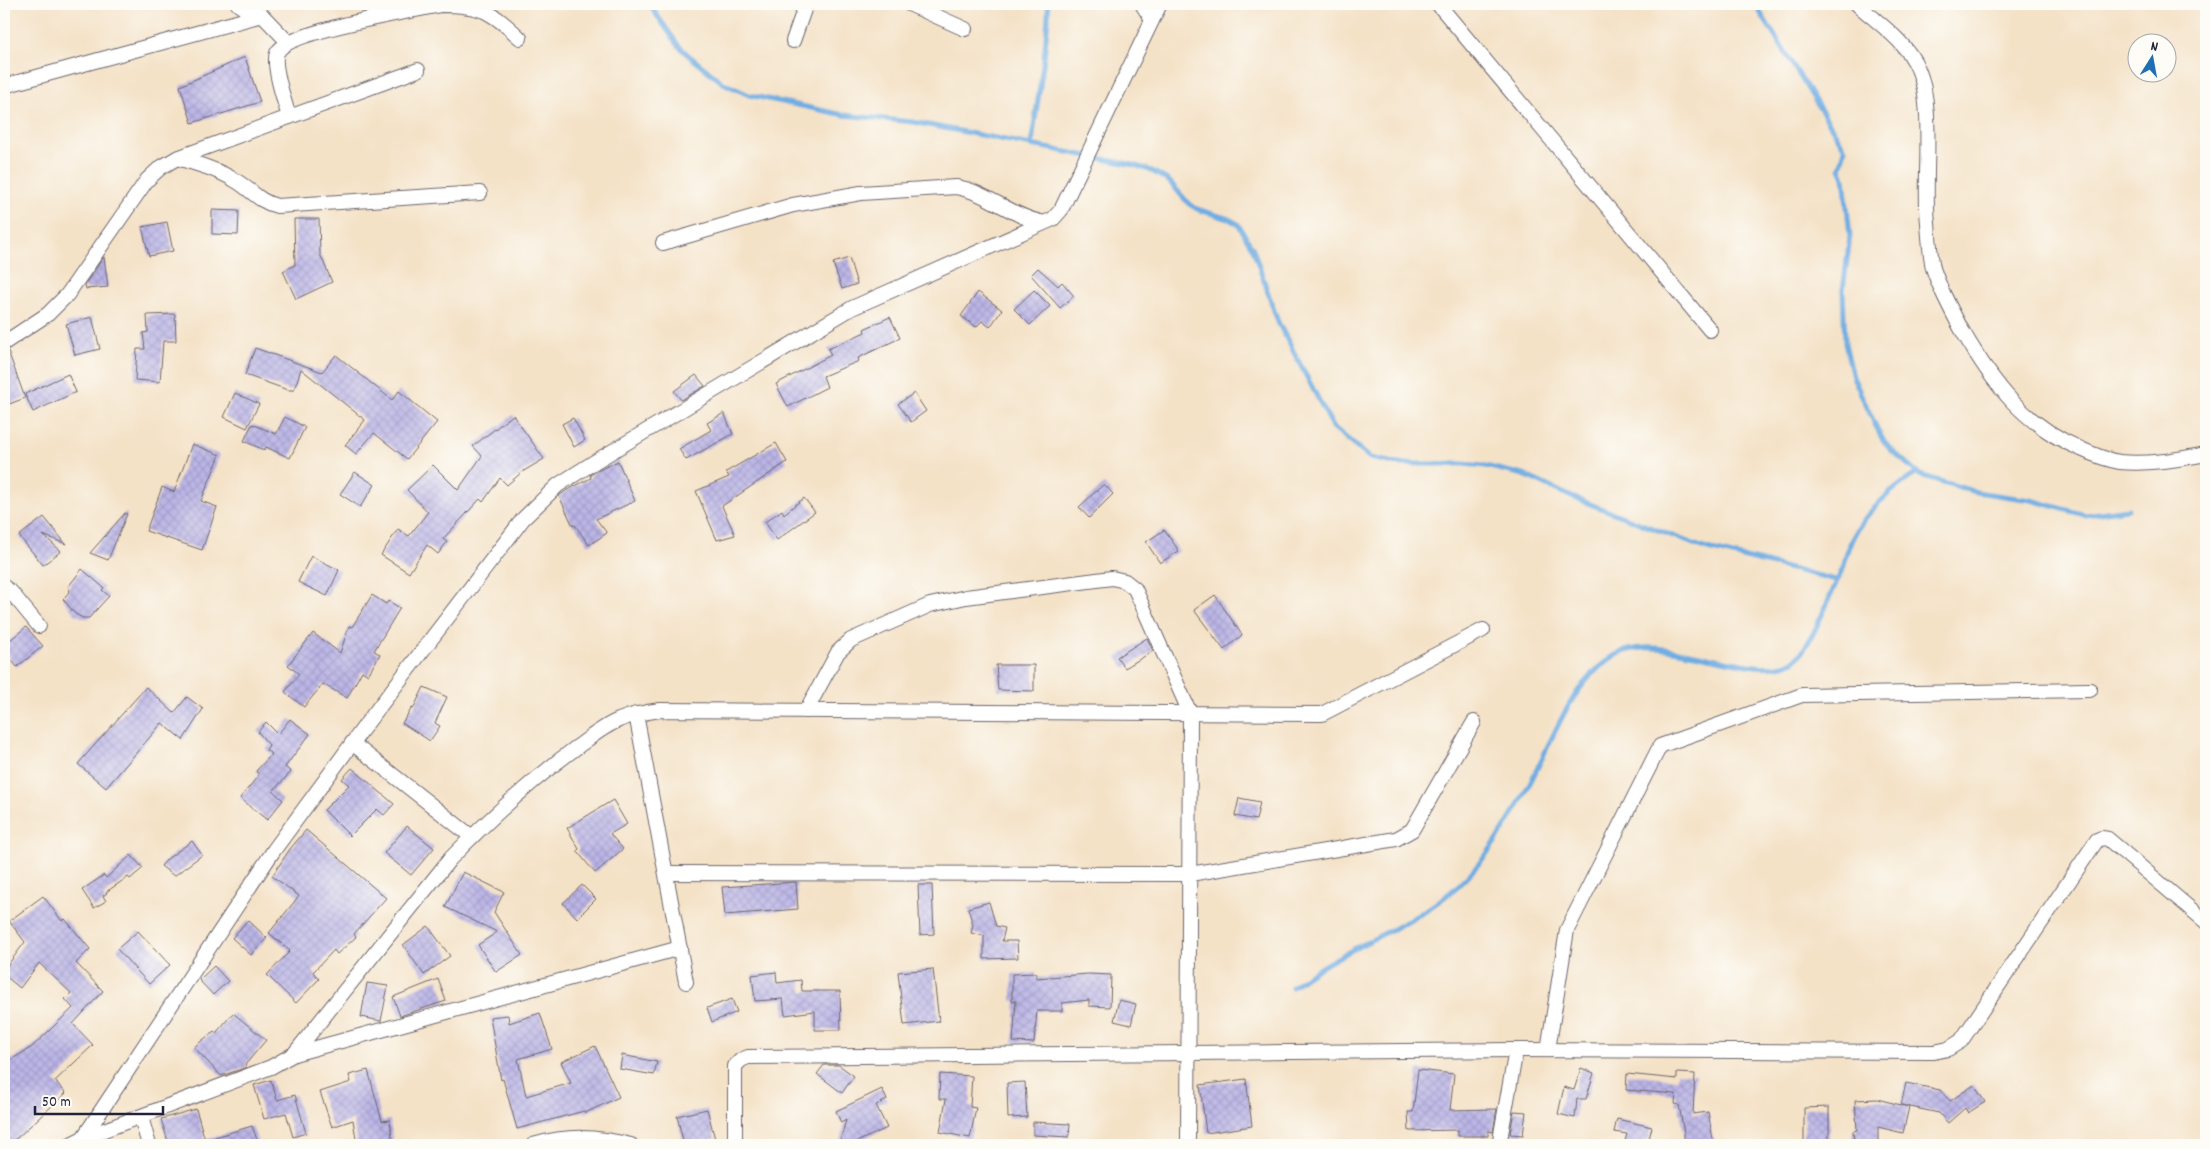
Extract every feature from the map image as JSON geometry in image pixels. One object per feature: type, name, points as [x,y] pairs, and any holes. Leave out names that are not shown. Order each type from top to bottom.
[{"type":"street","points":[[238,4],[245,9],[262,15],[288,42]]},
{"type":"street","points":[[793,41],[806,4]]},
{"type":"street","points":[[910,4],[965,29]]},
{"type":"street","points":[[1142,4],[1152,20]]},
{"type":"street","points":[[83,1138],[274,850],[352,743],[523,519],[558,485],[852,308],[1041,222],[1053,219],[1061,210],[1160,4]]},
{"type":"street","points":[[1438,4],[1710,330]]},
{"type":"street","points":[[1856,4],[1908,52],[1919,69],[1924,91],[1926,114],[1927,221],[1933,267],[1949,308],[1981,363],[2009,400],[2032,421],[2058,440],[2100,458],[2120,462],[2148,462],[2206,454]]},
{"type":"street","points":[[288,117],[276,64],[276,55],[280,48],[288,42],[317,31],[441,5],[474,6],[498,17],[520,38]]},
{"type":"street","points":[[4,86],[262,15]]},
{"type":"street","points":[[4,343],[48,314],[67,295],[147,180],[160,168],[176,158],[418,70]]},
{"type":"street","points":[[176,158],[222,173],[238,182],[266,204],[277,206],[480,193]]},
{"type":"street","points":[[663,243],[793,204],[861,193],[956,187],[968,189],[1028,220],[1041,222]]},
{"type":"street","points":[[806,711],[838,652],[845,645],[851,640],[930,605],[966,597],[1112,578],[1125,581],[1135,589],[1190,713],[1190,1054],[1188,1145]]},
{"type":"street","points":[[4,587],[11,592],[39,626]]},
{"type":"street","points":[[294,1054],[450,859],[472,837],[550,767],[603,729],[636,714],[660,710],[1322,714],[1483,630]]},
{"type":"street","points":[[1548,1050],[1567,930],[1660,746],[1802,696],[2090,690]]},
{"type":"street","points":[[636,714],[686,982]]},
{"type":"street","points":[[666,873],[1190,874],[1405,836],[1412,830],[1474,722]]},
{"type":"street","points":[[352,743],[472,837]]},
{"type":"street","points":[[734,1145],[735,1066],[741,1060],[748,1057],[1516,1050],[1934,1052],[1948,1049],[1961,1041],[2097,840],[2102,838],[2108,839],[2206,922]]},
{"type":"street","points":[[69,1145],[271,1067],[294,1054],[680,948]]},
{"type":"street","points":[[1499,1145],[1516,1050]]},
{"type":"street","points":[[141,1117],[149,1145]]},
{"type":"street","points":[[533,1145],[591,1137],[632,1145]]},
{"type":"building","points":[[245,57],[260,102],[192,123],[180,86]]},
{"type":"building","points":[[212,210],[239,211],[238,235],[212,234]]},
{"type":"building","points":[[294,219],[319,219],[320,254],[332,282],[296,299],[283,271],[295,265]]},
{"type":"building","points":[[167,222],[173,251],[149,256],[142,227]]},
{"type":"building","points":[[104,257],[108,287],[86,289],[85,284]]},
{"type":"building","points":[[849,258],[857,284],[842,289],[833,263]]},
{"type":"building","points":[[1038,268],[1058,286],[1062,282],[1074,296],[1060,308],[1031,275]]},
{"type":"building","points":[[1034,290],[1050,306],[1030,325],[1014,309]]},
{"type":"building","points":[[978,292],[1002,310],[990,327],[982,321],[976,327],[961,316]]},
{"type":"building","points":[[175,314],[176,341],[163,341],[160,382],[135,380],[137,349],[145,349],[143,333],[148,332],[147,315]]},
{"type":"building","points":[[92,317],[100,349],[75,355],[66,324]]},
{"type":"building","points":[[890,317],[900,338],[858,358],[859,361],[823,376],[827,387],[788,407],[776,384],[831,355],[828,349],[865,332],[864,329]]},
{"type":"building","points":[[255,348],[322,372],[336,355],[392,400],[399,391],[437,422],[407,459],[374,433],[356,454],[345,445],[365,420],[301,369],[294,390],[288,390],[245,375]]},
{"type":"building","points":[[8,351],[25,398],[4,406],[4,352]]},
{"type":"building","points":[[68,374],[76,392],[33,412],[25,394]]},
{"type":"building","points":[[696,375],[705,386],[681,400],[674,391]]},
{"type":"building","points":[[235,393],[259,404],[247,428],[224,417]]},
{"type":"building","points":[[914,393],[926,411],[911,422],[898,404]]},
{"type":"building","points":[[724,413],[733,434],[686,460],[679,449],[711,430],[707,423]]},
{"type":"building","points":[[513,415],[544,459],[522,472],[507,485],[500,478],[483,502],[480,499],[443,539],[447,542],[438,554],[427,545],[409,573],[381,555],[398,529],[409,536],[428,512],[407,490],[433,465],[458,490],[482,456],[473,446]]},
{"type":"building","points":[[285,417],[305,427],[290,458],[266,447],[264,450],[244,441],[252,424],[276,434]]},
{"type":"building","points":[[573,418],[585,440],[574,447],[562,424]]},
{"type":"building","points":[[776,443],[787,462],[722,506],[735,535],[717,540],[696,491],[729,477],[726,472]]},
{"type":"building","points":[[192,444],[220,455],[201,501],[217,507],[202,550],[146,531],[162,487],[174,492]]},
{"type":"building","points":[[618,461],[635,501],[596,519],[607,533],[589,545],[575,525],[573,526],[559,496],[591,478],[590,475]]},
{"type":"building","points":[[355,472],[375,485],[360,507],[340,494]]},
{"type":"building","points":[[1104,484],[1113,494],[1089,518],[1079,507]]},
{"type":"building","points":[[804,498],[815,512],[777,540],[765,522],[782,510],[784,514]]},
{"type":"building","points":[[125,513],[127,514],[108,560],[90,553]]},
{"type":"building","points":[[44,517],[66,544],[43,535],[61,551],[43,565],[19,536]]},
{"type":"building","points":[[1164,530],[1179,551],[1160,563],[1146,542]]},
{"type":"building","points":[[311,556],[339,570],[327,596],[298,582]]},
{"type":"building","points":[[82,569],[104,588],[102,590],[109,596],[89,618],[83,618],[75,614],[63,599],[70,591],[68,587]]},
{"type":"building","points":[[372,595],[386,604],[388,601],[400,608],[374,651],[380,654],[368,675],[362,671],[347,698],[323,684],[304,707],[285,692],[299,674],[288,665],[313,633],[340,653],[349,626],[352,627]]},
{"type":"building","points":[[1215,595],[1242,635],[1224,650],[1194,610]]},
{"type":"building","points":[[26,627],[43,646],[17,667],[4,651],[4,645]]},
{"type":"building","points":[[1147,638],[1153,651],[1125,668],[1117,657]]},
{"type":"building","points":[[996,665],[1034,665],[1034,691],[998,690]]},
{"type":"building","points":[[146,687],[174,713],[187,697],[203,709],[183,740],[162,723],[106,788],[78,764]]},
{"type":"building","points":[[424,687],[447,697],[435,723],[440,726],[430,741],[402,723],[413,709]]},
{"type":"building","points":[[290,719],[310,734],[285,767],[291,772],[273,791],[283,800],[267,820],[240,798],[259,775],[256,771],[272,754],[266,750],[269,745],[258,732],[266,722],[278,734]]},
{"type":"building","points":[[352,768],[394,804],[384,815],[377,809],[350,836],[324,810],[349,785],[342,779]]},
{"type":"building","points":[[1239,798],[1260,802],[1256,820],[1235,816]]},
{"type":"building","points":[[613,800],[627,824],[610,834],[623,849],[595,873],[577,851],[579,849],[567,828]]},
{"type":"building","points":[[407,826],[434,848],[411,875],[384,853]]},
{"type":"building","points":[[306,830],[386,898],[354,934],[356,937],[337,954],[334,950],[313,972],[319,979],[296,1003],[267,975],[290,951],[269,933],[299,896],[272,876],[290,849]]},
{"type":"building","points":[[192,841],[202,855],[174,876],[161,866],[167,859]]},
{"type":"building","points":[[131,855],[143,868],[130,879],[128,877],[106,892],[103,896],[106,901],[94,908],[82,890],[104,875],[106,878]]},
{"type":"building","points":[[463,872],[504,892],[494,912],[522,955],[496,972],[478,945],[497,932],[445,907]]},
{"type":"building","points":[[796,882],[798,909],[725,915],[722,887]]},
{"type":"building","points":[[582,885],[596,899],[577,918],[563,903]]},
{"type":"building","points":[[918,885],[932,885],[934,934],[920,935]]},
{"type":"building","points":[[43,896],[62,921],[65,919],[90,949],[76,963],[103,991],[73,1024],[93,1045],[55,1081],[66,1093],[17,1138],[4,1145],[4,1064],[32,1047],[73,1008],[65,999],[71,993],[39,963],[20,988],[4,975],[4,970],[25,942],[9,921]]},
{"type":"building","points":[[989,902],[996,926],[1005,928],[1002,941],[1017,941],[1018,958],[984,959],[984,936],[971,933],[973,925],[968,908]]},
{"type":"building","points":[[248,920],[267,938],[251,955],[232,938]]},
{"type":"building","points":[[428,926],[450,956],[424,975],[403,945]]},
{"type":"building","points":[[138,931],[170,965],[149,984],[117,949]]},
{"type":"building","points":[[214,966],[228,981],[213,995],[199,980]]},
{"type":"building","points":[[933,969],[939,1021],[904,1025],[898,972]]},
{"type":"building","points":[[776,972],[777,983],[801,980],[802,991],[840,991],[841,1030],[815,1030],[815,1011],[785,1015],[783,999],[755,1001],[752,975]]},
{"type":"building","points":[[1036,973],[1036,978],[1088,974],[1111,975],[1110,1007],[1089,1006],[1089,1000],[1062,1003],[1062,1011],[1037,1011],[1034,1043],[1013,1042],[1016,1001],[1012,1001],[1012,974]]},
{"type":"building","points":[[438,979],[446,1001],[400,1016],[393,997]]},
{"type":"building","points":[[367,983],[388,986],[381,1021],[361,1017]]},
{"type":"building","points":[[732,999],[737,1012],[712,1022],[707,1008]]},
{"type":"building","points":[[1119,1000],[1136,1004],[1131,1025],[1114,1021]]},
{"type":"building","points":[[233,1013],[266,1040],[245,1065],[247,1067],[221,1076],[194,1047],[214,1031],[216,1033]]},
{"type":"building","points":[[540,1013],[552,1049],[518,1059],[526,1096],[571,1083],[561,1062],[595,1046],[619,1097],[585,1113],[584,1111],[517,1129],[503,1079],[501,1080],[490,1017],[508,1015],[509,1023]]},
{"type":"building","points":[[622,1055],[657,1062],[654,1075],[620,1069]]},
{"type":"building","points":[[824,1065],[839,1065],[854,1076],[842,1093],[817,1074]]},
{"type":"building","points":[[1581,1068],[1594,1073],[1586,1099],[1577,1099],[1575,1118],[1558,1114],[1564,1087],[1574,1090]]},
{"type":"building","points":[[368,1070],[382,1121],[390,1120],[393,1145],[357,1145],[353,1120],[332,1127],[320,1092],[351,1082],[349,1075]]},
{"type":"building","points":[[1418,1070],[1454,1074],[1450,1110],[1497,1109],[1493,1132],[1488,1131],[1488,1136],[1458,1136],[1458,1130],[1409,1131],[1408,1112],[1413,1112]]},
{"type":"building","points":[[1677,1073],[1695,1074],[1693,1114],[1708,1112],[1714,1145],[1684,1145],[1679,1105],[1675,1104],[1676,1094],[1626,1090],[1627,1074],[1677,1079]]},
{"type":"building","points":[[940,1074],[972,1076],[970,1107],[976,1108],[970,1138],[940,1132],[946,1099],[939,1099]]},
{"type":"building","points":[[1246,1079],[1252,1126],[1206,1133],[1200,1085]]},
{"type":"building","points":[[271,1080],[277,1100],[295,1095],[306,1133],[293,1137],[286,1113],[264,1119],[254,1085]]},
{"type":"building","points":[[1025,1082],[1027,1117],[1008,1118],[1007,1083]]},
{"type":"building","points":[[1906,1083],[1940,1090],[1950,1101],[1974,1085],[1985,1102],[1968,1113],[1965,1108],[1948,1123],[1939,1113],[1901,1105]]},
{"type":"building","points":[[882,1089],[887,1100],[876,1105],[887,1128],[850,1145],[839,1145],[846,1120],[841,1123],[836,1111]]},
{"type":"building","points":[[1877,1099],[1909,1107],[1903,1133],[1878,1127],[1878,1145],[1854,1145],[1853,1131],[1857,1130],[1855,1100]]},
{"type":"building","points":[[1829,1107],[1829,1142],[1804,1143],[1804,1108]]},
{"type":"building","points":[[196,1109],[205,1140],[252,1126],[259,1145],[169,1145],[161,1119]]},
{"type":"building","points":[[707,1109],[715,1139],[684,1145],[677,1116]]},
{"type":"building","points":[[1514,1111],[1526,1112],[1523,1135],[1510,1134]]},
{"type":"building","points":[[1617,1119],[1652,1127],[1649,1139],[1646,1139],[1644,1145],[1624,1145],[1627,1134],[1614,1132]]},
{"type":"building","points":[[1033,1122],[1070,1124],[1069,1137],[1033,1135]]},
{"type":"waterway","points":[[649,4],[678,45],[687,54],[723,83],[749,95],[844,115],[913,122],[1134,165],[1152,171],[1169,181],[1189,204],[1197,209],[1229,219],[1238,224],[1253,249],[1278,322],[1333,427],[1370,458],[1400,464],[1485,466],[1524,475],[1572,497],[1704,548],[1836,580]]},
{"type":"waterway","points":[[1032,146],[1045,52],[1048,4]]},
{"type":"waterway","points":[[1755,4],[1845,149],[1840,168],[1844,177],[1850,236],[1843,290],[1845,343],[1853,377],[1880,435],[1889,448],[1920,475],[1976,492],[2031,500],[2085,515],[2128,509]]},
{"type":"waterway","points":[[1292,987],[1335,959],[1427,910],[1448,895],[1467,877],[1487,854],[1512,816],[1557,726],[1576,694],[1601,666],[1616,655],[1636,648],[1660,648],[1764,667],[1784,665],[1799,656],[1817,626],[1844,566],[1847,551],[1861,525],[1881,501],[1917,473]]}]
